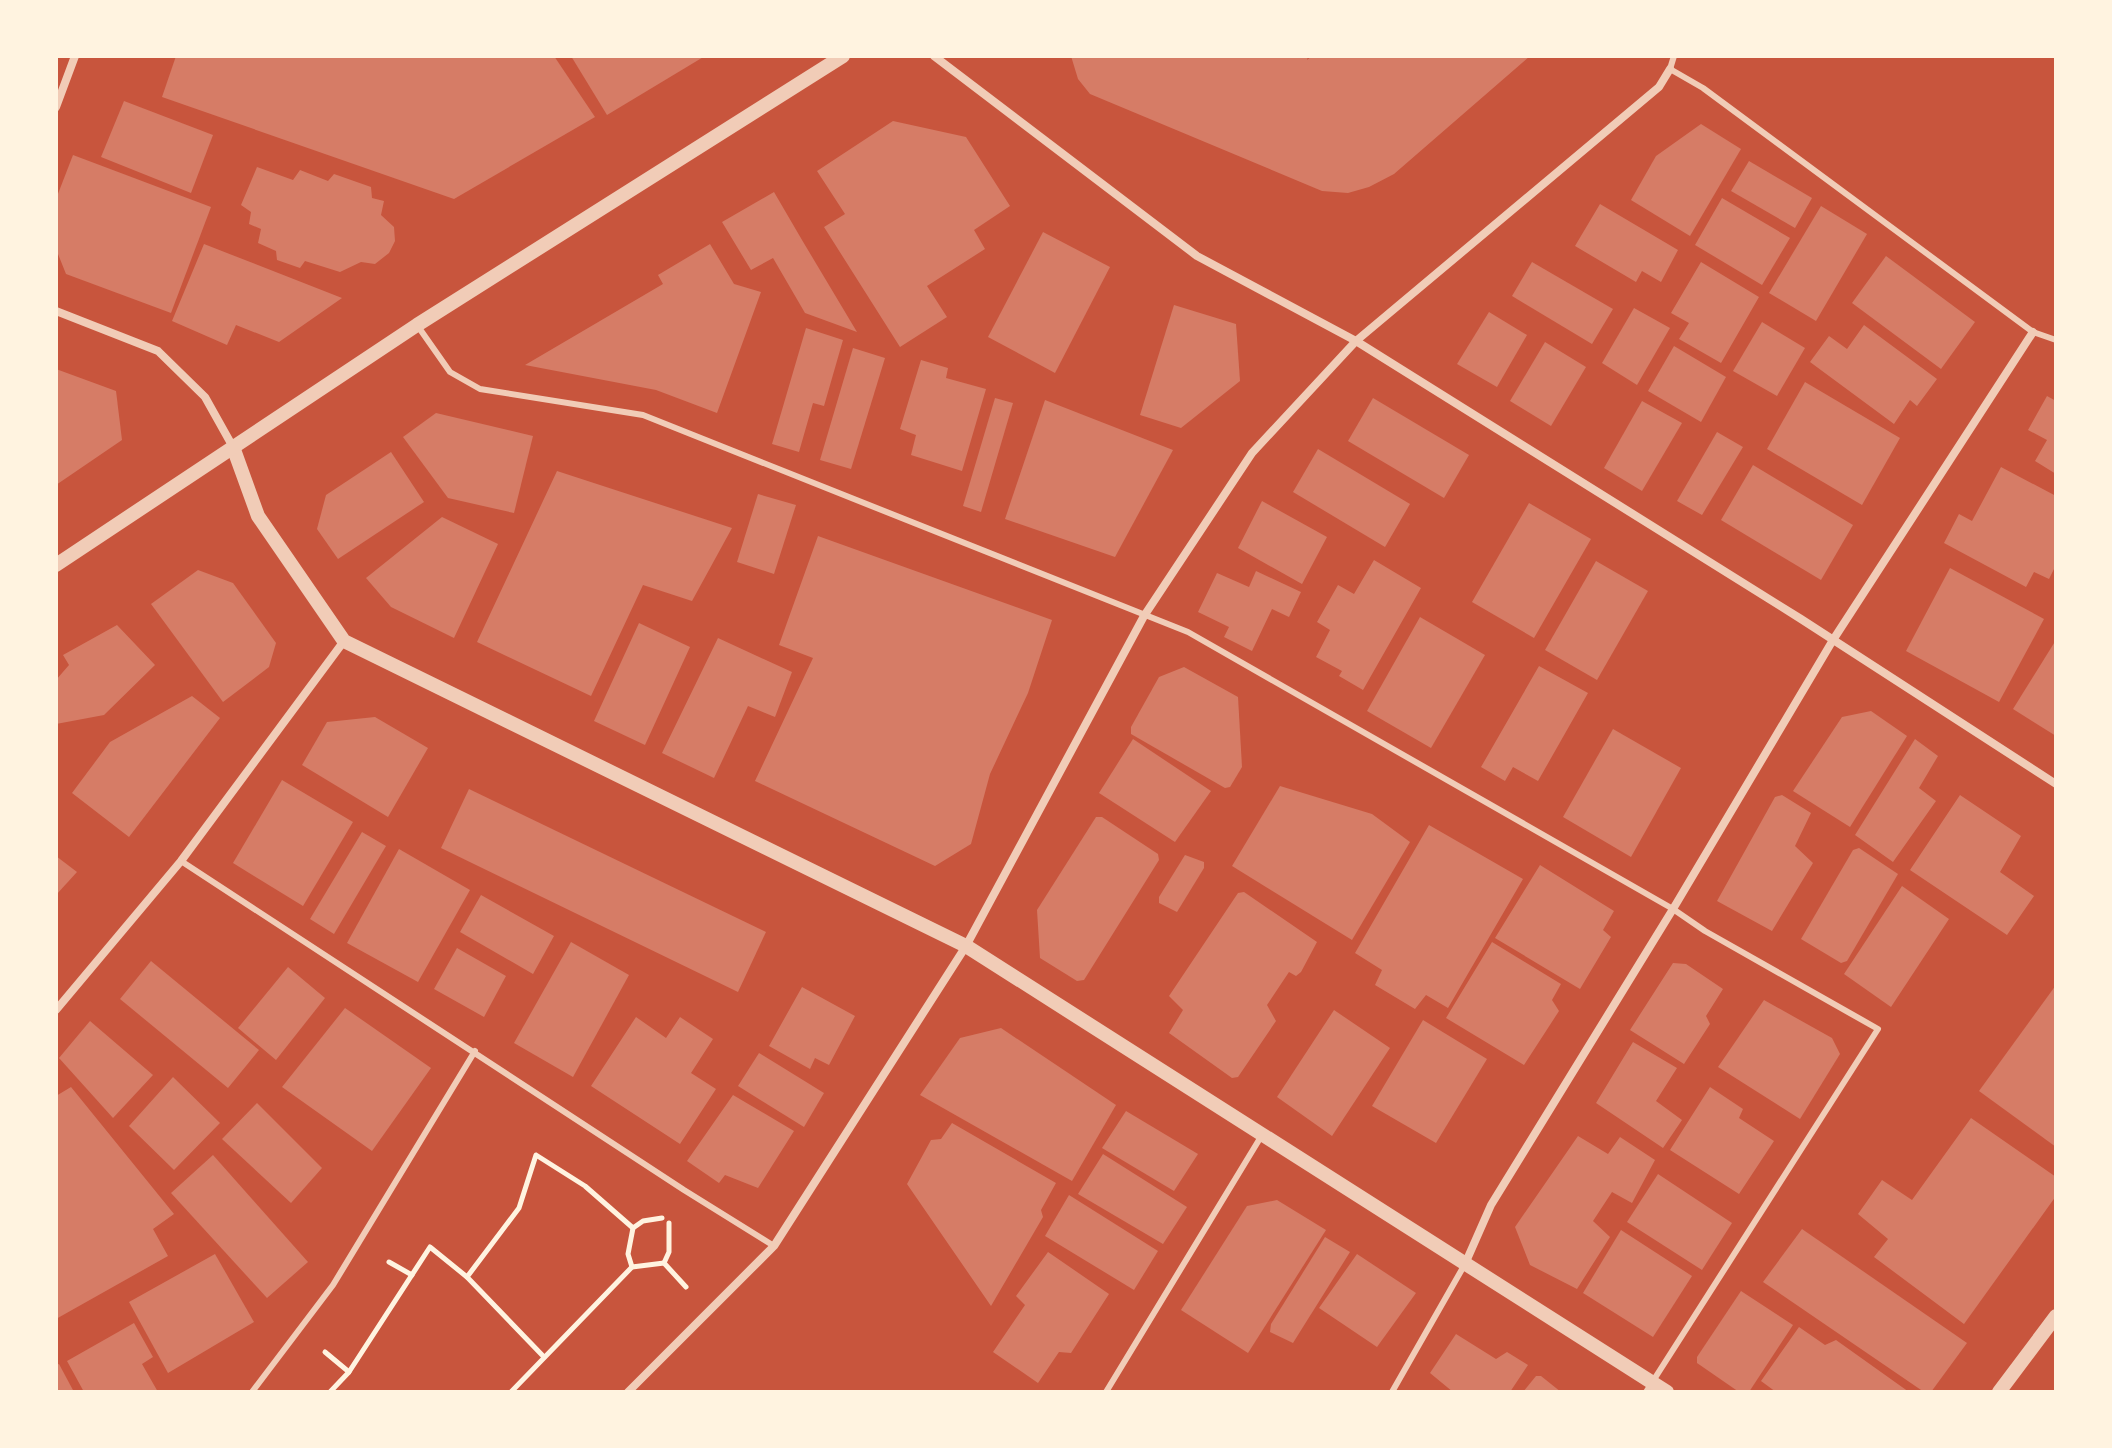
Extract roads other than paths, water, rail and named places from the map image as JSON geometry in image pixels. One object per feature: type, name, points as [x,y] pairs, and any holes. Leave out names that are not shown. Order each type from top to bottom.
[{"type":"street","points":[[56,107],[75,56]]},
{"type":"street","points":[[56,565],[417,325],[843,56]]},
{"type":"street","points":[[934,56],[1197,256],[1356,341],[1833,640],[2056,784]]},
{"type":"street","points":[[628,1392],[774,1246],[966,946],[1144,616],[1252,453],[1356,341],[1659,87],[1670,69]]},
{"type":"street","points":[[56,311],[158,351],[205,397],[233,447],[258,516],[344,641],[966,946],[1465,1264],[1649,1387],[1667,1392]]},
{"type":"street","points":[[1465,1264],[1491,1205],[1673,909],[1833,640],[2033,332]]},
{"type":"street","points":[[56,1010],[181,861],[344,641]]},
{"type":"street","points":[[1999,1392],[2056,1316]]},
{"type":"lane","points":[[1674,56],[1670,69],[1703,88],[2033,332],[2056,340]]},
{"type":"lane","points":[[417,325],[450,372],[480,389],[643,415],[1188,632],[1878,1029],[1649,1387]]},
{"type":"lane","points":[[181,861],[774,1246]]},
{"type":"lane","points":[[252,1392],[333,1285],[475,1051]]},
{"type":"lane","points":[[1106,1392],[1262,1135]]},
{"type":"lane","points":[[1392,1392],[1465,1264]]}]
